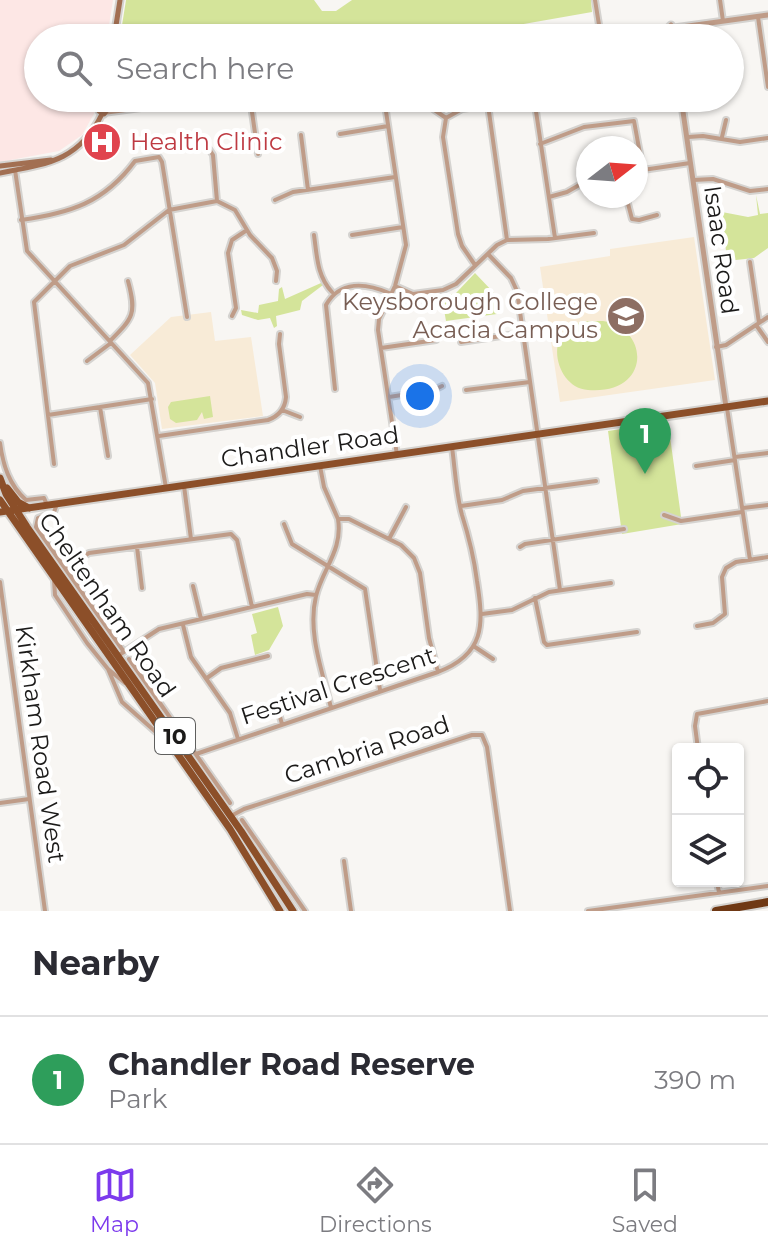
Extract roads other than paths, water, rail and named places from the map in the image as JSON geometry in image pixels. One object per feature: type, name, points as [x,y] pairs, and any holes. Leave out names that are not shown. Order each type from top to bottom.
[{"type":"highway","points":[[716,911],[768,902]]},
{"type":"main road","points":[[116,24],[120,0]]},
{"type":"main road","points":[[0,173],[60,159],[84,142],[103,112]]},
{"type":"main road","points":[[0,166],[14,168]]},
{"type":"main road","name":"Chandler Road","points":[[3,512],[768,401]]},
{"type":"main road","points":[[0,479],[18,502],[38,507]]},
{"type":"main road","name":"Cheltenham Road","points":[[0,479],[27,527],[121,653],[217,790],[228,819],[241,831],[293,911]]},
{"type":"main road","name":"Cheltenham Road","points":[[0,500],[3,512],[228,819],[280,911]]},
{"type":"main road","points":[[27,527],[30,514],[38,507]]},
{"type":"main road","points":[[119,671],[117,660],[121,653]]},
{"type":"street","points":[[595,0],[598,24]]},
{"type":"street","points":[[720,0],[723,21]]},
{"type":"street","points":[[709,24],[768,15]]},
{"type":"street","points":[[758,17],[768,87]]},
{"type":"street","points":[[252,112],[258,154]]},
{"type":"street","points":[[386,112],[403,227],[404,256],[395,286],[379,319],[397,455]]},
{"type":"street","points":[[437,112],[446,118]]},
{"type":"street","points":[[454,112],[446,118],[443,137],[458,234],[475,265]]},
{"type":"street","points":[[489,112],[507,240]]},
{"type":"street","points":[[537,112],[555,238]]},
{"type":"street","name":"Isaac Road","points":[[684,112],[726,407]]},
{"type":"street","points":[[721,138],[726,120]]},
{"type":"street","points":[[540,144],[584,127],[634,121],[637,136]]},
{"type":"street","points":[[340,134],[388,126]]},
{"type":"street","points":[[301,135],[308,190]]},
{"type":"street","points":[[688,137],[740,142],[768,138]]},
{"type":"street","points":[[209,149],[213,155],[217,201]]},
{"type":"street","points":[[21,220],[48,216],[98,199],[119,182],[135,161],[159,157],[187,317]]},
{"type":"street","points":[[648,169],[690,163]]},
{"type":"street","points":[[14,168],[27,251],[148,383],[166,488]]},
{"type":"street","points":[[275,200],[287,194],[395,177]]},
{"type":"street","points":[[693,180],[713,179],[750,191],[768,189]]},
{"type":"street","points":[[549,197],[576,187]]},
{"type":"street","points":[[54,464],[34,302],[77,262],[124,245],[169,210],[217,201],[235,210],[247,230],[272,258],[277,271],[276,281]]},
{"type":"street","points":[[629,208],[632,219],[657,215]]},
{"type":"street","points":[[352,235],[403,227]]},
{"type":"street","points":[[232,316],[236,308],[229,246],[247,230]]},
{"type":"street","points":[[395,286],[413,294],[443,290],[456,284],[507,240],[594,233]]},
{"type":"street","points":[[314,235],[320,271],[324,283],[333,293]]},
{"type":"street","points":[[488,254],[511,278],[517,291],[560,590]]},
{"type":"street","points":[[750,262],[758,324],[768,342]]},
{"type":"street","points":[[87,361],[130,321],[134,313],[128,281]]},
{"type":"street","points":[[335,389],[326,305],[333,293],[369,285],[390,293]]},
{"type":"street","points":[[716,347],[726,345],[768,317]]},
{"type":"street","points":[[461,342],[523,333]]},
{"type":"street","points":[[158,436],[268,420],[282,410],[286,397],[280,334]]},
{"type":"street","points":[[381,348],[436,340]]},
{"type":"street","points":[[466,390],[530,382]]},
{"type":"street","points":[[389,397],[442,386]]},
{"type":"street","points":[[48,415],[152,399]]},
{"type":"street","points":[[100,407],[108,456]]},
{"type":"street","points":[[726,407],[750,560]]},
{"type":"street","points":[[282,410],[300,417]]},
{"type":"street","name":"Cheltenham Road","points":[[0,443],[6,472],[21,496],[28,500],[44,498],[38,507]]},
{"type":"street","points":[[452,447],[460,506],[471,536],[482,614],[474,647],[493,659]]},
{"type":"street","points":[[696,466],[768,453]]},
{"type":"street","points":[[320,466],[324,487],[338,519],[338,545],[316,595],[313,630],[331,708]]},
{"type":"street","points":[[460,506],[502,500],[523,491],[596,481]]},
{"type":"street","points":[[183,485],[191,539]]},
{"type":"street","name":"Cheltenham Road","points":[[57,504],[54,512],[39,516],[35,525],[121,653]]},
{"type":"street","points":[[664,515],[681,521],[768,505]]},
{"type":"street","points":[[389,539],[406,507]]},
{"type":"street","points":[[338,519],[349,519],[406,548],[418,567],[429,638],[438,672]]},
{"type":"street","points":[[284,524],[292,544],[365,589],[381,691]]},
{"type":"street","points":[[520,547],[624,529]]},
{"type":"street","points":[[65,568],[85,554],[234,534],[252,607]]},
{"type":"street","points":[[137,547],[142,588]]},
{"type":"street","points":[[697,626],[728,616],[719,570],[736,562],[768,557]]},
{"type":"street","name":"Cheltenham Road","points":[[54,580],[55,595],[108,669],[125,706],[171,745]]},
{"type":"street","name":"Kirkham Road West","points":[[0,582],[45,911]]},
{"type":"street","points":[[482,614],[512,610],[560,590],[611,583]]},
{"type":"street","points":[[193,586],[201,620]]},
{"type":"street","points":[[121,653],[159,629],[307,594],[316,595]]},
{"type":"street","points":[[535,598],[547,645],[637,632]]},
{"type":"street","points":[[183,625],[191,657],[230,713],[238,739]]},
{"type":"street","name":"Festival Crescent","points":[[196,754],[453,667],[474,647]]},
{"type":"street","points":[[206,679],[221,668],[268,656]]},
{"type":"street","name":"Cheltenham Road","points":[[129,659],[196,754],[217,790],[230,803]]},
{"type":"street","points":[[108,669],[127,684]]},
{"type":"street","points":[[697,743],[697,714],[768,701]]},
{"type":"street","points":[[276,703],[283,725]]},
{"type":"street","name":"Cambria Road","points":[[228,819],[244,809],[472,735],[482,735],[487,747],[510,911]]},
{"type":"street","points":[[0,803],[29,799]]},
{"type":"street","points":[[242,820],[305,911]]},
{"type":"street","points":[[241,831],[251,834]]},
{"type":"street","points":[[344,861],[351,911]]},
{"type":"street","points":[[588,911],[768,886]]},
{"type":"street","points":[[718,887],[719,893]]},
{"type":"place","name":"Health Clinic","points":[[102,142]]},
{"type":"place","name":"Keysborough College Acacia Campus","points":[[626,316]]},
{"type":"place","name":"Chandler Road Reserve","points":[[645,474]]}]
